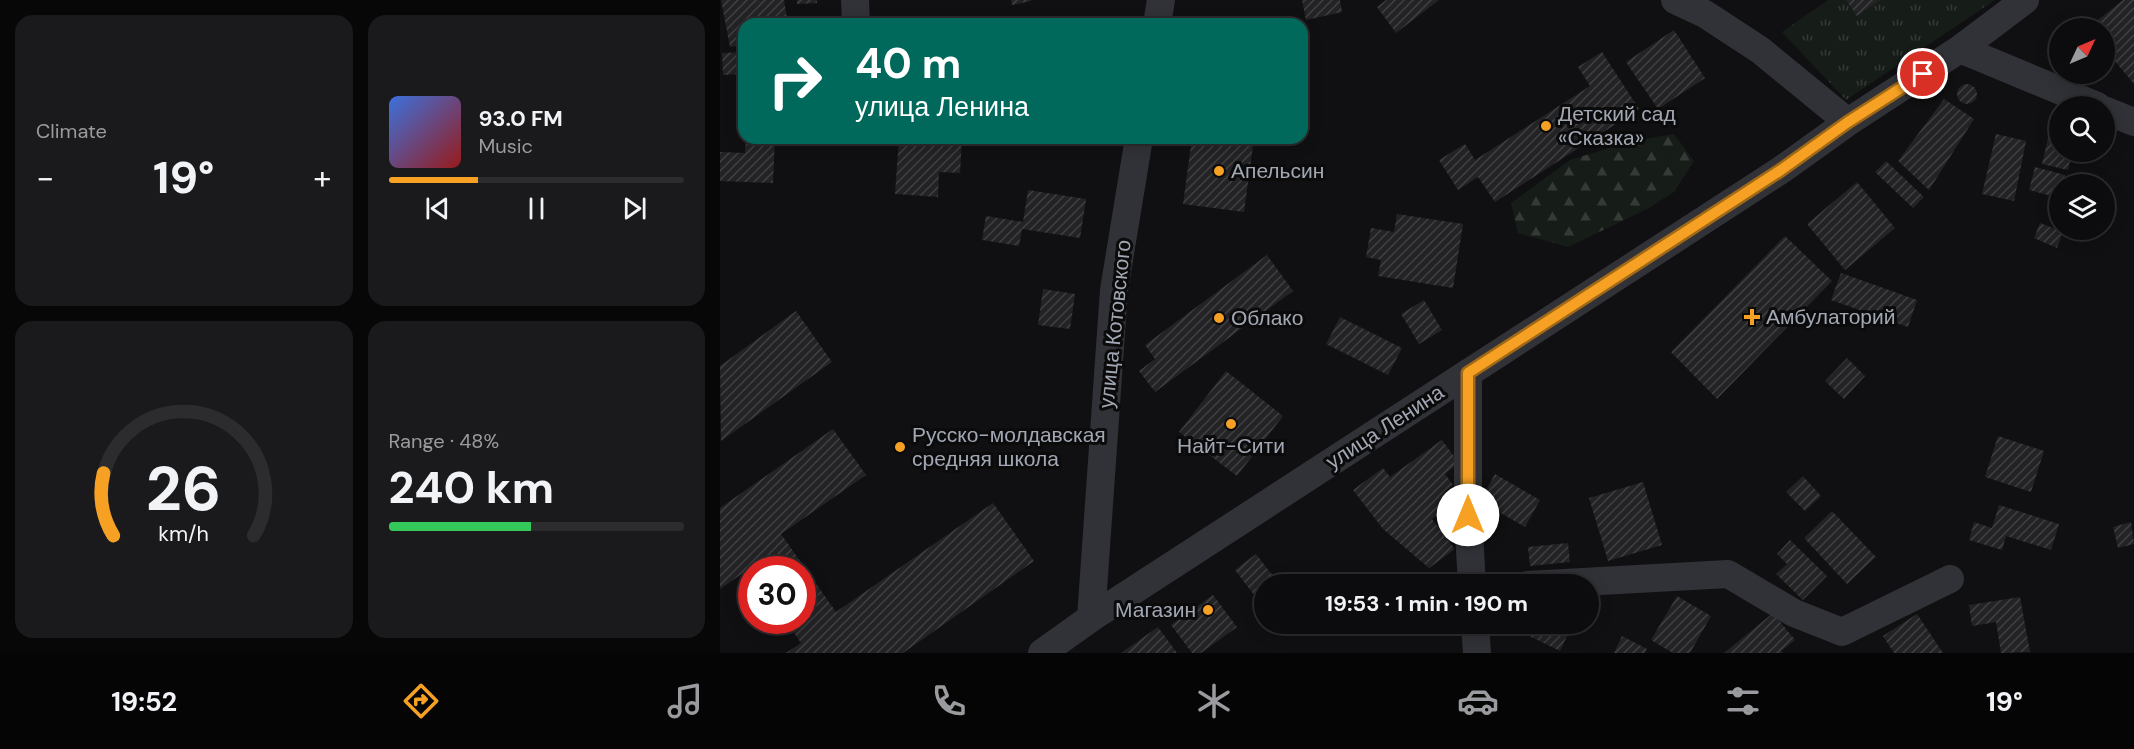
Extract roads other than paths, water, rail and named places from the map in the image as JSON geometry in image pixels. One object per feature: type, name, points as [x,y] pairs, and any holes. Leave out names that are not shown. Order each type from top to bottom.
[{"type":"street","points":[[855,0],[855,18]]},
{"type":"street","points":[[1158,18],[1161,0]]},
{"type":"street","points":[[1675,0],[1705,14],[1760,50],[1848,122]]},
{"type":"street","name":"улица Ленина","points":[[1047,652],[1091,618],[1771,176],[1848,122],[1960,49],[2025,0]]},
{"type":"street","points":[[1960,49],[2073,96]]},
{"type":"street","points":[[2115,114],[2134,122]]},
{"type":"street","name":"улица Котовского","points":[[1091,618],[1114,290],[1138,144]]},
{"type":"street","points":[[1468,373],[1468,515],[1471,574]]},
{"type":"street","points":[[1599,581],[1728,574],[1794,614],[1842,632],[1950,579]]},
{"type":"street","points":[[1475,634],[1477,653]]},
{"type":"place","name":"Детский сад «Сказка»","points":[[1546,126]]},
{"type":"place","name":"Апельсин","points":[[1219,171]]},
{"type":"place","name":"Амбулаторий","points":[[1752,317]]},
{"type":"place","name":"Облако","points":[[1219,318]]},
{"type":"place","name":"Найт-Сити","points":[[1231,424]]},
{"type":"place","name":"Русско-молдавская средняя школа","points":[[900,447]]},
{"type":"place","name":"Магазин","points":[[1208,610]]}]
